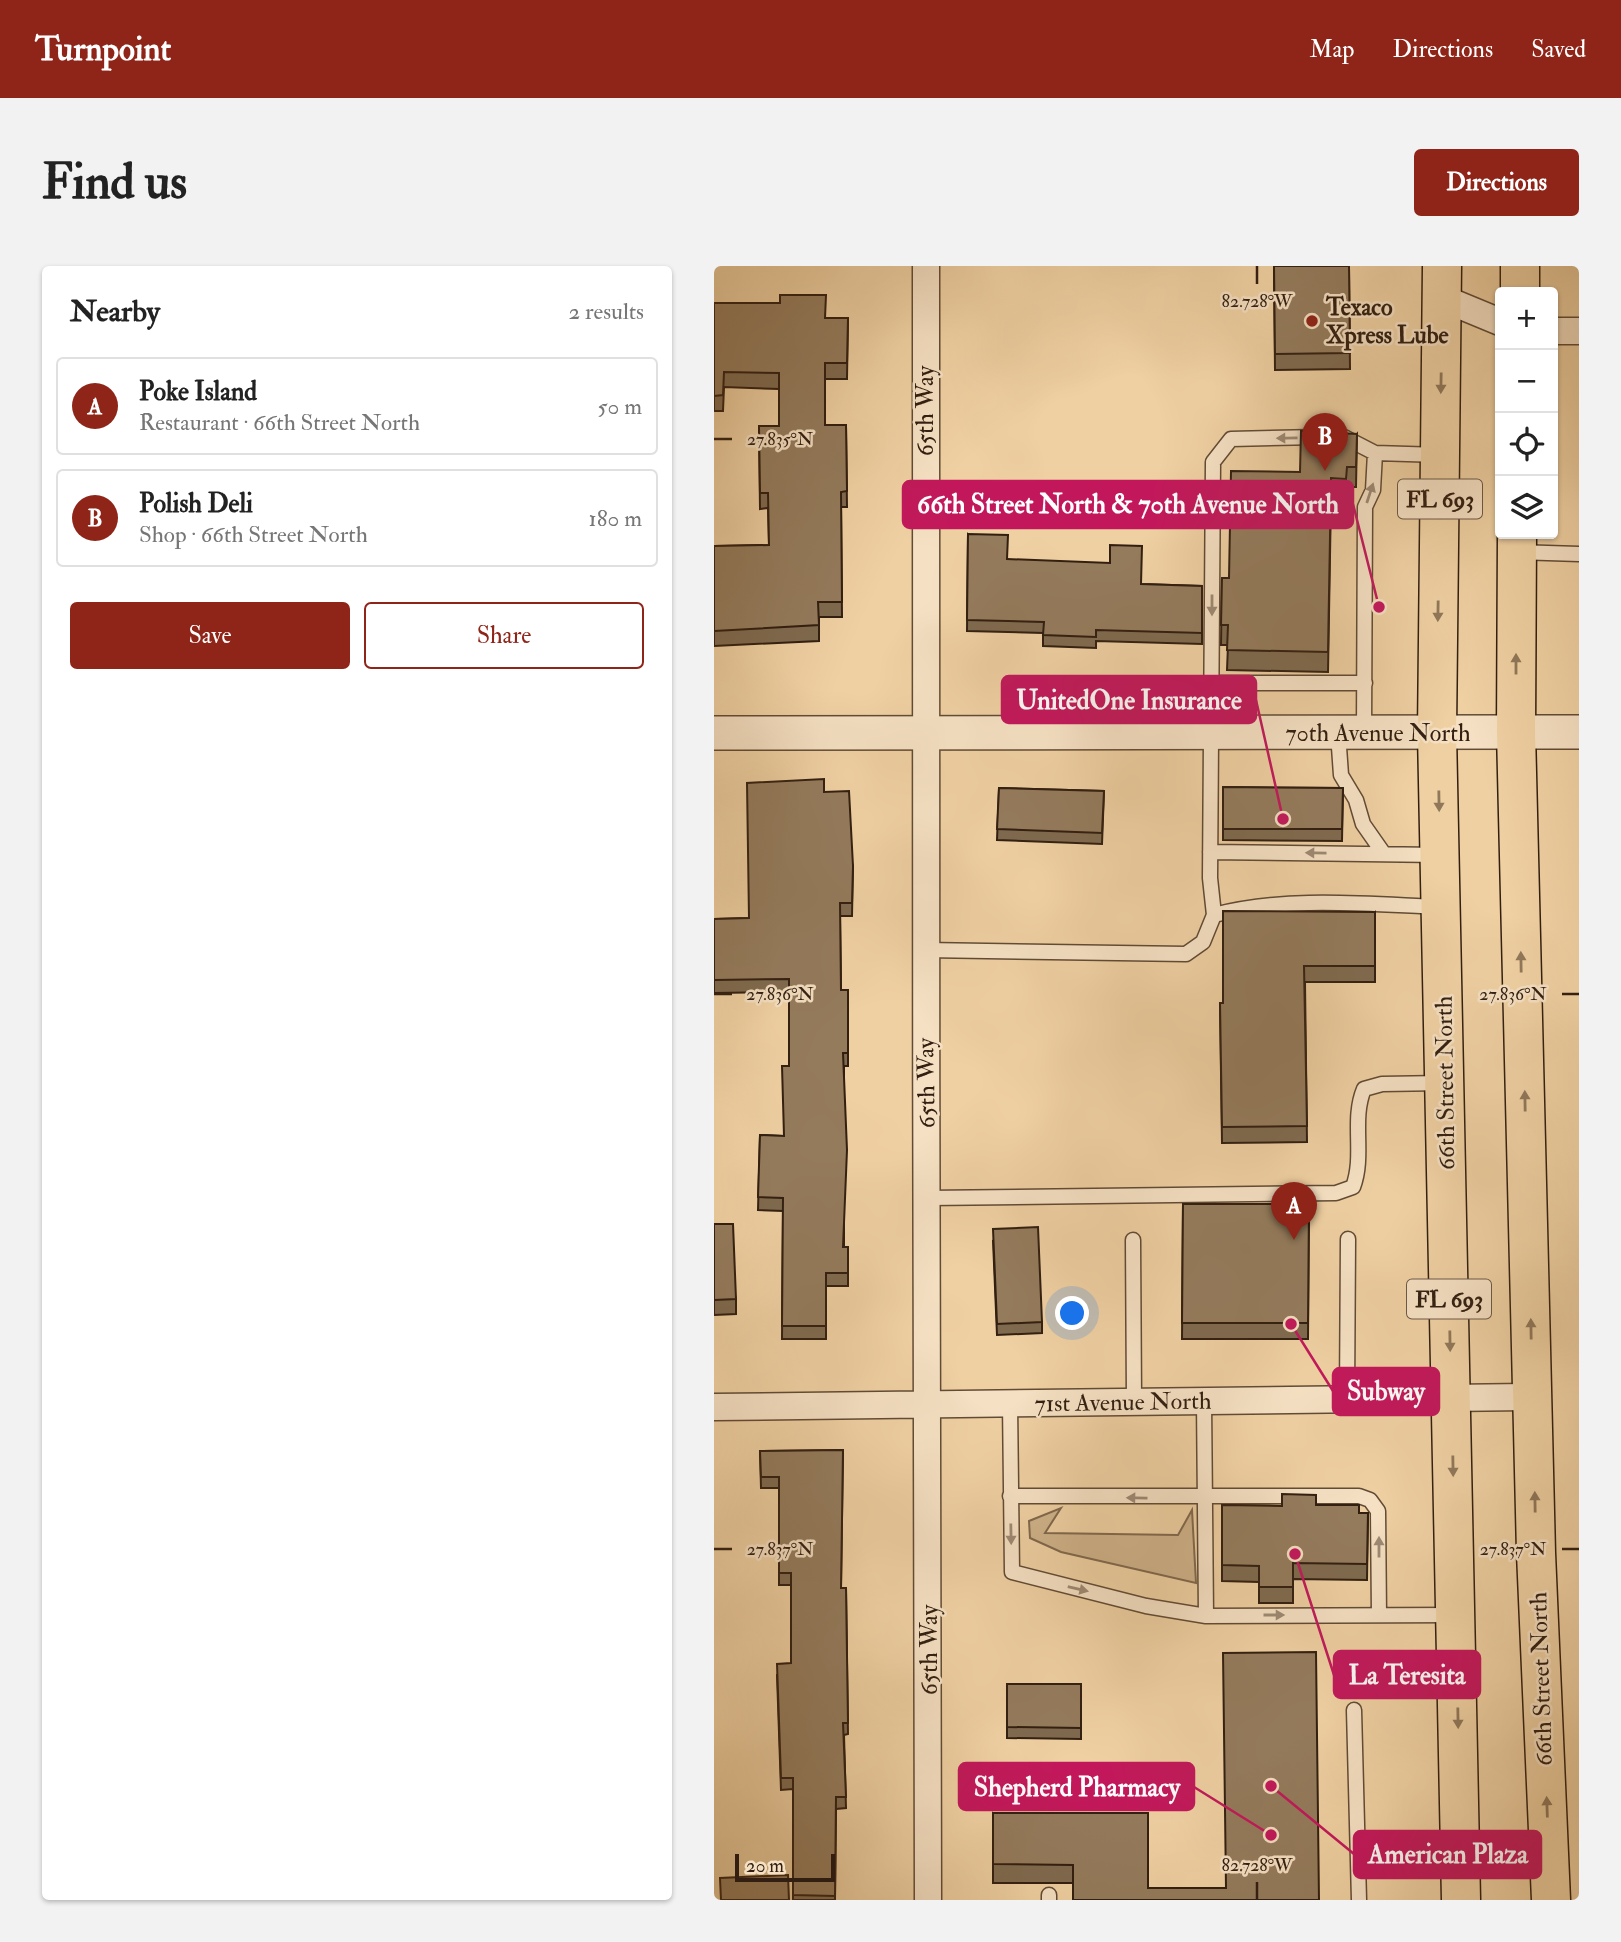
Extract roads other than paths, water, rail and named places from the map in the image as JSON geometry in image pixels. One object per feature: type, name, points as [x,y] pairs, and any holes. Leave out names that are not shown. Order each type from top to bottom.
[{"type":"main road","points":[[1520,266],[1520,287]]},
{"type":"main road","name":"66th Street North","points":[[1442,282],[1437,733],[1461,1900]]},
{"type":"main road","name":"66th Street North","points":[[1517,543],[1516,732],[1532,1397],[1550,1900]]},
{"type":"street","name":"65th Way","points":[[926,266],[923,733],[930,1404],[928,1900]]},
{"type":"street","points":[[1442,282],[1495,319]]},
{"type":"street","points":[[1558,331],[1579,331]]},
{"type":"street","name":"70th Avenue North","points":[[714,733],[1579,732]]},
{"type":"street","name":"71st Avenue North","points":[[714,1407],[1532,1397]]},
{"type":"lane","points":[[925,950],[1186,954],[1203,942],[1214,915],[1210,852],[1213,462],[1231,439],[1345,436],[1375,453],[1440,455]]},
{"type":"lane","points":[[1375,453],[1373,490],[1365,507],[1365,683],[1341,775],[1356,800],[1363,824],[1384,854]]},
{"type":"lane","points":[[1517,543],[1579,554]]},
{"type":"lane","points":[[1213,683],[1365,683]]},
{"type":"lane","points":[[1210,852],[1440,855]]},
{"type":"lane","points":[[1214,915],[1245,907],[1312,902],[1441,907]]},
{"type":"lane","points":[[927,1198],[1336,1192],[1353,1187],[1359,1172],[1358,1102],[1364,1089],[1382,1084],[1445,1083]]},
{"type":"lane","points":[[1347,1399],[1348,1239]]},
{"type":"lane","points":[[1133,1240],[1134,1401]]},
{"type":"lane","points":[[1204,1401],[1206,1616]]},
{"type":"lane","points":[[1010,1403],[1012,1572],[1146,1606],[1206,1616],[1456,1615]]},
{"type":"lane","points":[[1010,1496],[1205,1499],[1359,1496],[1370,1500],[1378,1511],[1379,1615]]},
{"type":"lane","points":[[1354,1710],[1359,1900]]},
{"type":"place","name":"Texaco Xpress Lube","points":[[1312,321]]},
{"type":"place","name":"Polish Deli","points":[[1325,471]]},
{"type":"place","name":"66th Street North & 70th Avenue North","points":[[1379,607]]},
{"type":"place","name":"UnitedOne Insurance","points":[[1283,819]]},
{"type":"place","name":"Poke Island","points":[[1294,1240]]},
{"type":"place","name":"Subway","points":[[1291,1324]]},
{"type":"place","name":"La Teresita","points":[[1295,1554]]},
{"type":"place","name":"American Plaza","points":[[1271,1786]]},
{"type":"place","name":"Shepherd Pharmacy","points":[[1271,1835]]}]
